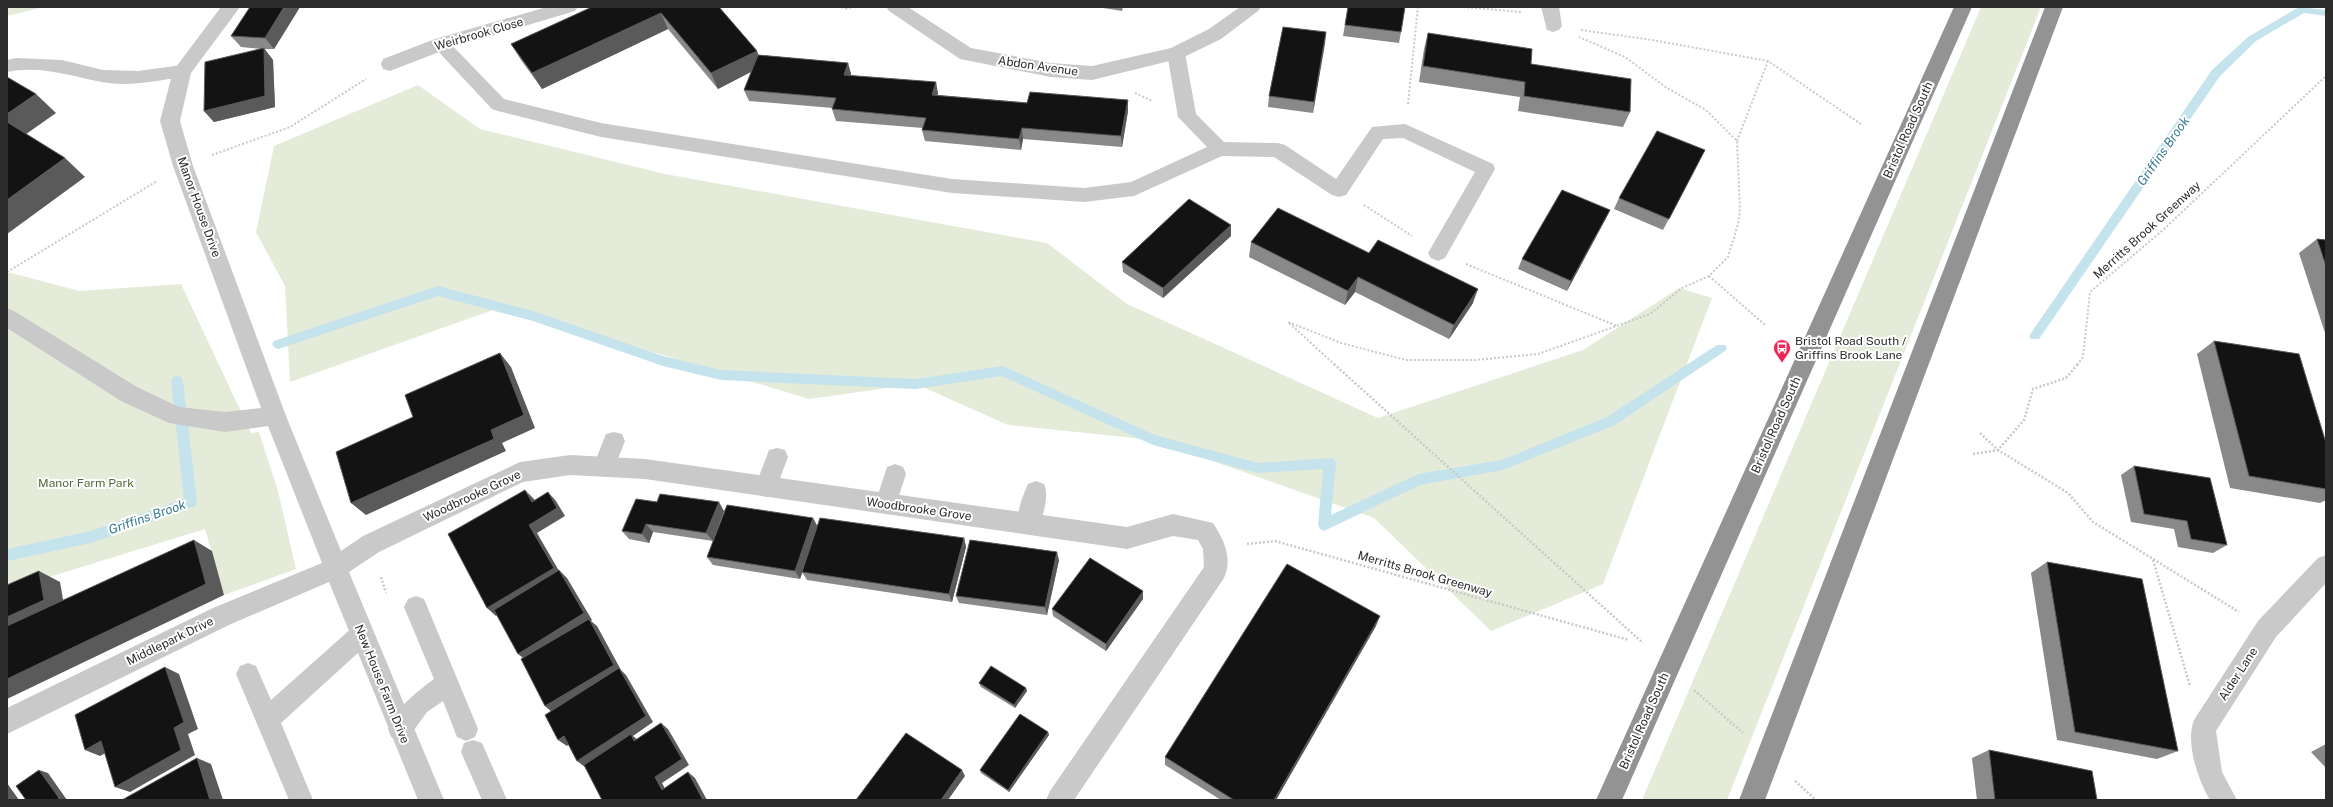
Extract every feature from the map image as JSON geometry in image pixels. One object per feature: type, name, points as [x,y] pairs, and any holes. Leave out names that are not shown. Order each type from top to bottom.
[{"type":"highway","name":"Bristol Road South","points":[[1609,800],[1963,7]]},
{"type":"highway","points":[[1752,800],[2054,7]]},
{"type":"street","name":"Manor House Drive","points":[[231,7],[182,71],[170,121],[183,166],[275,416],[336,568]]},
{"type":"street","name":"Weirbrook Close","points":[[390,64],[441,44],[569,7]]},
{"type":"street","name":"Abdon Avenue","points":[[895,7],[966,54],[1051,70],[1092,73],[1176,53],[1215,34],[1252,7]]},
{"type":"street","points":[[7,317],[130,394],[177,416],[225,422],[275,416]]},
{"type":"street","name":"Woodbrooke Grove","points":[[336,568],[371,544],[520,472],[570,465],[645,469],[1127,538],[1173,525],[1205,531],[1215,547]]},
{"type":"street","points":[[1059,800],[1216,570],[1215,547]]},
{"type":"street","name":"Alder Lane","points":[[2203,728],[2267,629],[2326,566]]},
{"type":"street","name":"New House Farm Drive","points":[[336,568],[400,728],[431,800]]},
{"type":"street","name":"Middlepark Drive","points":[[7,721],[222,616],[336,568]]},
{"type":"street","points":[[2203,728],[2210,775],[2224,800]]},
{"type":"lane","points":[[441,44],[498,104],[601,130],[952,186],[1084,196],[1134,189],[1220,149],[1278,150],[1339,190],[1378,132],[1405,131],[1486,169],[1438,253]]},
{"type":"lane","points":[[1176,53],[1187,117],[1220,149]]},
{"type":"lane","points":[[7,66],[16,64],[62,66],[103,76],[138,76],[182,71]]},
{"type":"lane","points":[[604,467],[614,441]]},
{"type":"lane","points":[[766,486],[777,457]]},
{"type":"lane","points":[[886,504],[895,474]]},
{"type":"lane","points":[[1028,524],[1036,492]]},
{"type":"lane","points":[[416,607],[466,729]]},
{"type":"lane","points":[[267,719],[362,634]]},
{"type":"lane","points":[[248,674],[301,800]]},
{"type":"lane","points":[[400,728],[419,704],[448,684]]},
{"type":"lane","points":[[473,752],[495,800]]},
{"type":"path","points":[[842,7],[845,9],[854,7]]},
{"type":"path","points":[[1405,131],[1418,7]]},
{"type":"path","points":[[1463,7],[1551,16],[1652,40],[1768,61],[1861,124]]},
{"type":"path","points":[[1551,16],[1625,57],[1667,88],[1706,110],[1737,141]]},
{"type":"path","points":[[1768,61],[1737,141],[1740,208],[1738,224],[1728,257],[1709,276],[1682,288],[1650,314],[1538,354],[1476,360],[1406,360],[1341,343],[1288,322],[1816,800]]},
{"type":"path","points":[[7,272],[183,166],[290,126],[390,64]]},
{"type":"path","points":[[1092,73],[1187,117]]},
{"type":"path","name":"Merritts Brook Greenway","points":[[1998,450],[2024,420],[2033,389],[2066,378],[2083,357],[2090,292],[2162,230],[2326,76]]},
{"type":"path","points":[[1339,190],[1438,253],[1618,326]]},
{"type":"path","points":[[1709,276],[1765,325]]},
{"type":"path","points":[[1980,432],[1998,450],[2068,493],[2094,522],[2153,560],[2267,629]]},
{"type":"path","points":[[1973,454],[1998,450]]},
{"type":"path","name":"Merritts Brook Greenway","points":[[1215,547],[1274,541],[1628,640]]},
{"type":"path","points":[[2153,560],[2203,728]]},
{"type":"green space","points":[[7,7],[44,7],[7,16]]},
{"type":"green space","points":[[1981,7],[2041,7],[1727,800],[1642,800]]},
{"type":"green space","points":[[418,85],[480,129],[665,174],[1047,243],[1127,304],[1378,418],[1583,350],[1679,288],[1712,298],[1603,584],[1491,631],[1374,518],[1153,440],[1008,425],[916,384],[809,399],[533,316],[493,310],[290,382],[285,286],[256,232],[274,146]]},
{"type":"green space","name":"Manor Farm Park","points":[[7,272],[80,291],[181,284],[251,433],[259,432],[278,491],[296,569],[224,595],[205,529],[7,590]]},
{"type":"building","points":[[250,7],[284,7],[265,38],[231,36]]},
{"type":"building","points":[[592,7],[719,7],[757,51],[711,73],[661,13],[532,73],[511,44]]},
{"type":"building","points":[[1348,7],[1405,7],[1401,32],[1345,25]]},
{"type":"building","points":[[1283,27],[1326,32],[1314,102],[1269,96]]},
{"type":"building","points":[[1428,33],[1532,49],[1531,64],[1631,79],[1630,112],[1524,96],[1525,82],[1423,66]]},
{"type":"building","points":[[264,48],[265,96],[204,111],[205,62]]},
{"type":"building","points":[[758,55],[848,63],[844,75],[936,82],[932,95],[1027,103],[1030,92],[1128,100],[1121,136],[1022,128],[1019,139],[922,130],[926,118],[832,109],[836,98],[744,90]]},
{"type":"building","points":[[7,77],[36,94],[7,114]]},
{"type":"building","points":[[7,122],[65,158],[7,200]]},
{"type":"building","points":[[1657,131],[1705,150],[1669,219],[1619,198]]},
{"type":"building","points":[[1562,190],[1610,210],[1571,281],[1522,259]]},
{"type":"building","points":[[1189,199],[1231,225],[1163,288],[1122,262]]},
{"type":"building","points":[[1278,208],[1369,253],[1378,240],[1478,289],[1454,325],[1358,277],[1348,291],[1251,242]]},
{"type":"building","points":[[2317,239],[2326,240],[2326,266]]},
{"type":"building","points":[[2214,341],[2299,354],[2326,443],[2326,489],[2249,476]]},
{"type":"building","points":[[500,353],[524,415],[491,430],[494,439],[351,503],[336,452],[413,417],[405,395]]},
{"type":"building","points":[[2134,466],[2210,478],[2227,545],[2191,539],[2187,521],[2144,514]]},
{"type":"building","points":[[525,490],[532,502],[548,492],[557,508],[529,525],[554,568],[487,608],[448,534]]},
{"type":"building","points":[[660,494],[719,502],[706,533],[646,524],[642,534],[622,531],[636,499],[657,502]]},
{"type":"building","points":[[727,505],[813,518],[795,571],[707,557]]},
{"type":"building","points":[[820,518],[964,538],[949,594],[802,572]]},
{"type":"building","points":[[194,540],[206,584],[7,679],[7,626]]},
{"type":"building","points":[[970,540],[1057,552],[1045,607],[956,596]]},
{"type":"building","points":[[1090,558],[1143,591],[1106,644],[1052,609]]},
{"type":"building","points":[[2047,562],[2142,579],[2178,751],[2075,732]]},
{"type":"building","points":[[1287,564],[1380,616],[1274,800],[1234,800],[1165,757]]},
{"type":"building","points":[[559,570],[584,613],[518,654],[494,610]]},
{"type":"building","points":[[39,571],[44,600],[7,617],[7,585]]},
{"type":"building","points":[[589,619],[614,665],[545,706],[521,659]]},
{"type":"building","points":[[991,666],[1026,688],[1014,705],[979,683]]},
{"type":"building","points":[[165,667],[184,722],[174,728],[181,750],[115,787],[101,741],[85,750],[75,715]]},
{"type":"building","points":[[619,668],[646,716],[577,761],[564,736],[558,740],[545,715]]},
{"type":"building","points":[[1020,714],[1048,732],[1008,790],[980,770]]},
{"type":"building","points":[[661,723],[682,759],[655,777],[662,790],[688,772],[703,800],[602,800],[584,765],[631,734],[634,741]]},
{"type":"building","points":[[906,733],[962,770],[941,800],[856,800]]},
{"type":"building","points":[[1989,750],[2092,771],[2097,800],[1995,800]]},
{"type":"building","points":[[197,758],[210,800],[122,800]]},
{"type":"building","points":[[39,770],[59,798],[57,800],[26,800],[16,786]]},
{"type":"waterway","name":"Griffins Brook","points":[[2035,336],[2216,73],[2252,39],[2303,9],[2326,13]]},
{"type":"waterway","points":[[278,344],[373,311],[438,291],[533,316],[663,361],[721,375],[916,384],[1003,371],[1153,440],[1258,468],[1330,463],[1324,525],[1418,480],[1503,465],[1611,421],[1721,348]]},
{"type":"waterway","name":"Griffins Brook","points":[[7,555],[91,537],[191,502],[177,381]]},
{"type":"place","name":"Bristol Road South / Griffins Brook Lane","points":[[1782,363]]}]
